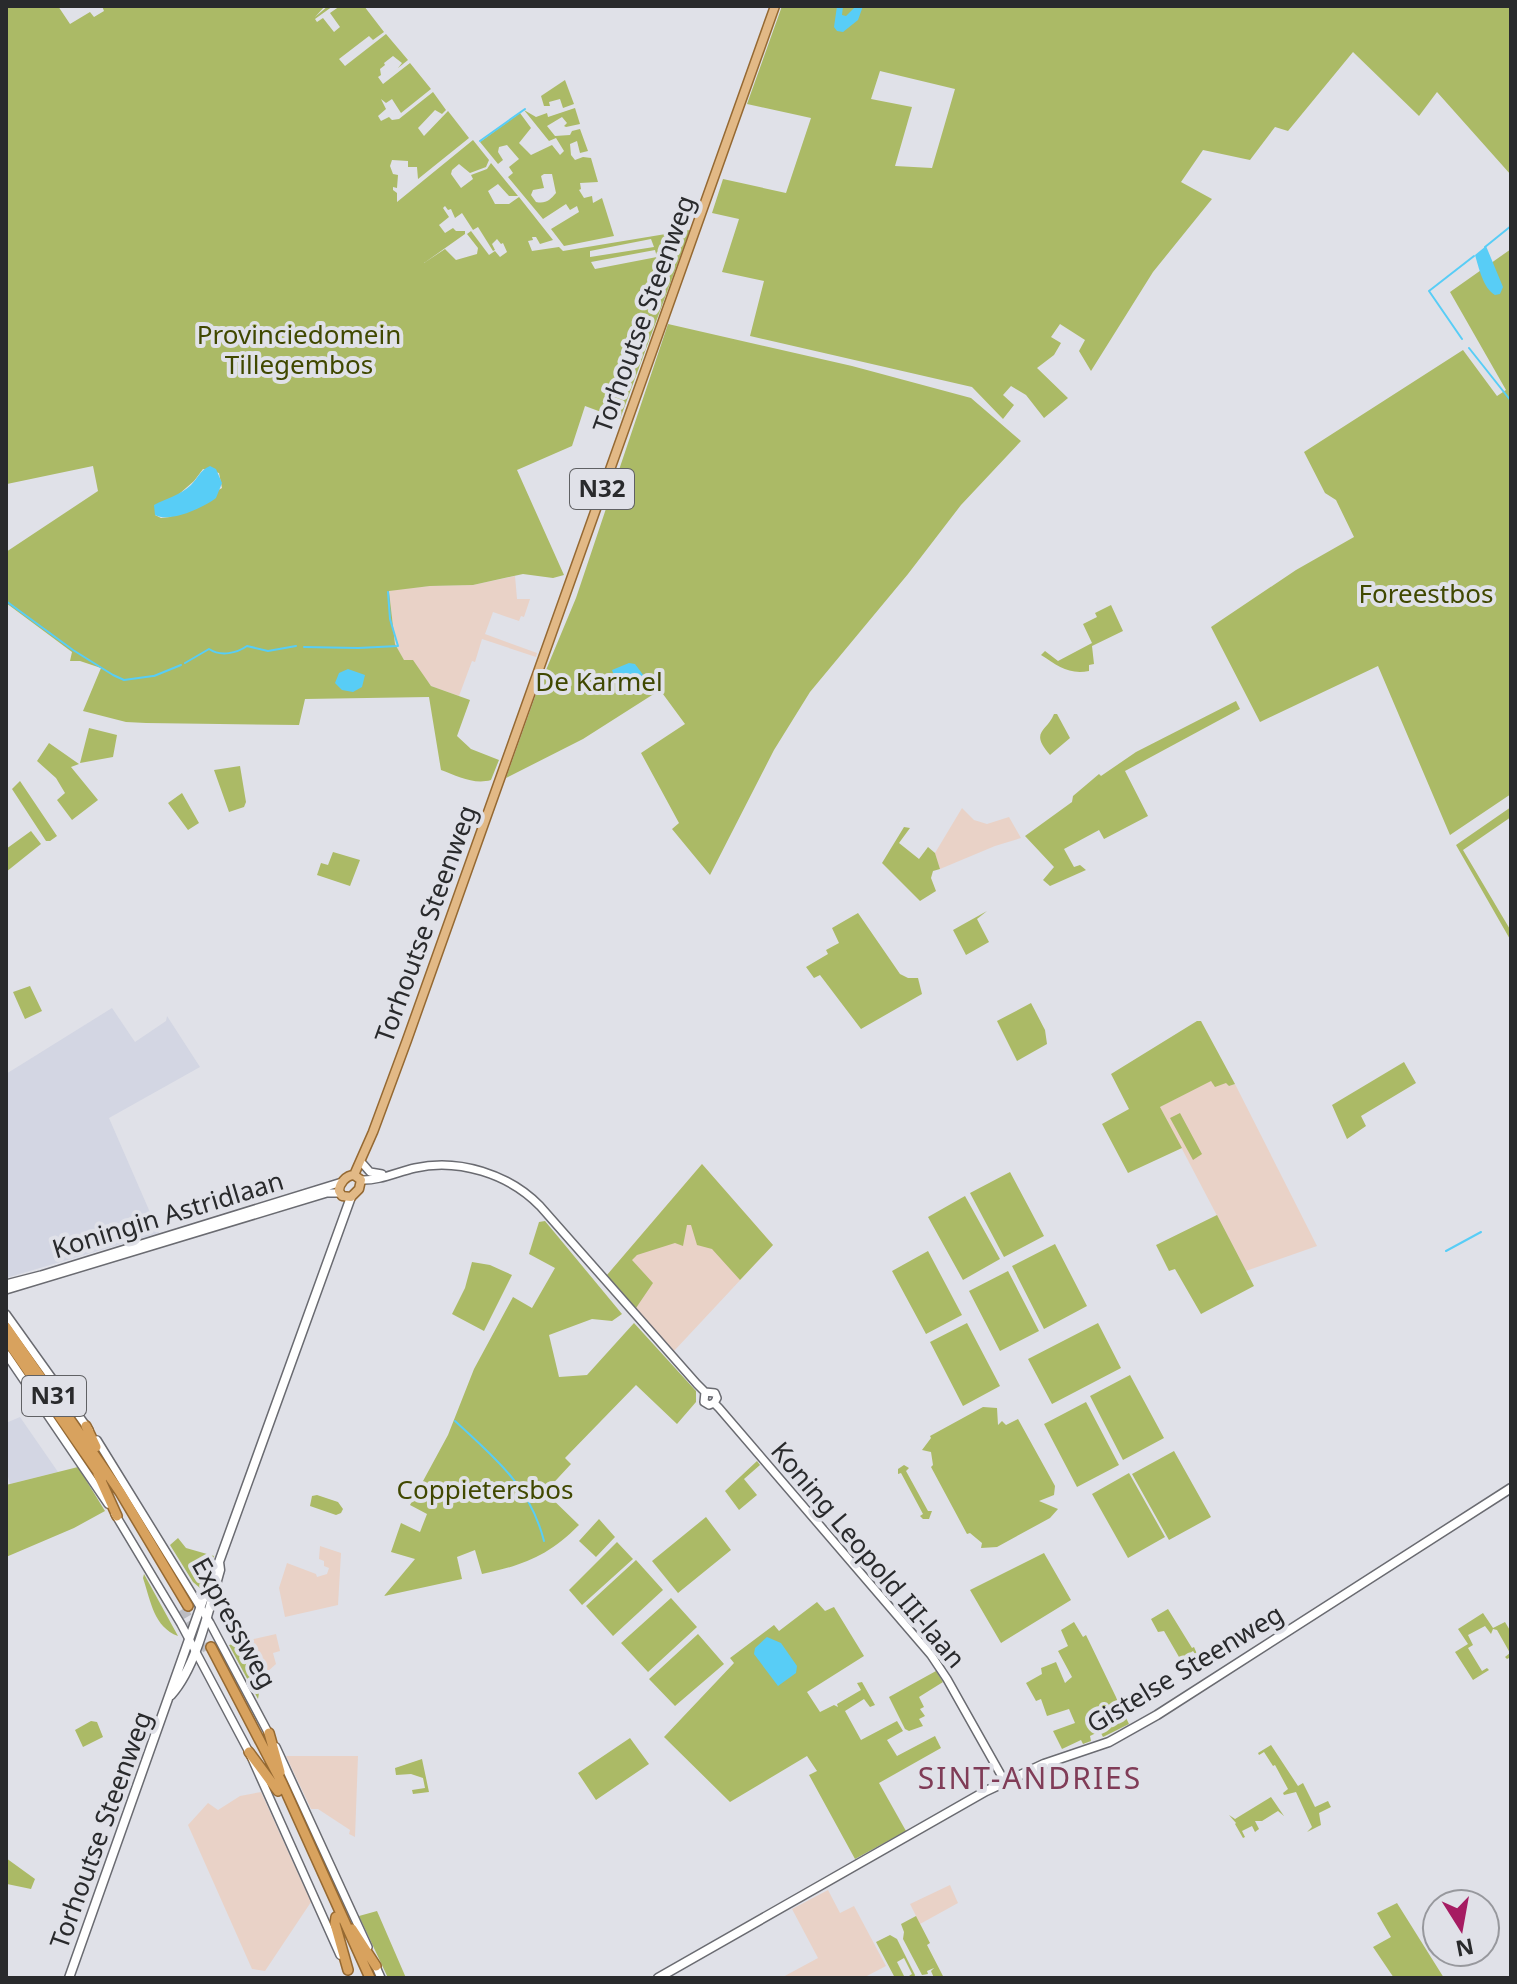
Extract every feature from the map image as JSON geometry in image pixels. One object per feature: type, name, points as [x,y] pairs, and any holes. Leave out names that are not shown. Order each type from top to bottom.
[{"type":"highway","name":"Expressweg","points":[[6,1327],[100,1468],[185,1607]]},
{"type":"highway","name":"Expressweg","points":[[6,1339],[100,1468]]},
{"type":"highway","points":[[86,1426],[100,1468],[99,1480],[117,1516]]},
{"type":"highway","name":"Expressweg","points":[[209,1648],[280,1787],[370,1978]]},
{"type":"highway","points":[[269,1733],[277,1754],[280,1787]]},
{"type":"highway","points":[[249,1752],[280,1787]]},
{"type":"highway","points":[[350,1974],[335,1924],[339,1917],[363,1943],[376,1966]]},
{"type":"highway","name":"Expressweg","points":[[339,1917],[363,1978]]},
{"type":"main road","name":"Torhoutse Steenweg","points":[[358,1180],[775,6]]},
{"type":"main road","name":"Torhoutse Steenweg","points":[[358,1180],[373,1132]]},
{"type":"main road","points":[[344,1195],[342,1182],[358,1180]]},
{"type":"main road","name":"N32","points":[[344,1195],[358,1180]]},
{"type":"main road","name":"Torhoutse Steenweg","points":[[69,1978],[328,1255],[344,1195]]},
{"type":"main road","name":"Gistelse Steenweg","points":[[658,1978],[1005,1782],[1044,1764],[1109,1742],[1148,1721],[1511,1488]]},
{"type":"main road","name":"Torhoutse Steenweg","points":[[171,1695],[195,1650],[220,1570],[219,1562]]},
{"type":"street","points":[[363,1164],[370,1172],[392,1174]]},
{"type":"street","name":"Koning Leopold III-laan","points":[[358,1180],[431,1165],[460,1167],[491,1175],[522,1191],[540,1206],[705,1392],[704,1402],[709,1405],[714,1403],[931,1655],[1005,1782]]},
{"type":"street","name":"Koningin Astridlaan","points":[[6,1290],[342,1182]]},
{"type":"street","name":"Koningin Astridlaan","points":[[6,1284],[327,1193],[344,1195]]},
{"type":"street","name":"Expressweg","points":[[6,1314],[38,1355],[134,1497],[200,1607],[269,1733],[381,1978]]},
{"type":"street","name":"Expressweg","points":[[6,1354],[117,1516],[189,1639],[249,1752],[350,1974]]},
{"type":"shaded area","points":[[515,576],[517,599],[530,599],[524,617],[521,616],[519,621],[493,612],[485,634],[537,653],[536,657],[482,639],[459,696],[431,686],[413,661],[404,660],[395,644],[389,590],[473,585]]},
{"type":"shaded area","points":[[962,808],[974,820],[987,824],[1009,817],[1021,838],[940,869],[935,853]]},
{"type":"shaded area","points":[[112,1008],[135,1042],[166,1021],[167,1016],[200,1067],[109,1118],[159,1233],[6,1278],[6,1074]]},
{"type":"shaded area","points":[[1211,1080],[1226,1082],[1229,1086],[1235,1084],[1317,1246],[1246,1271],[1160,1107]]},
{"type":"shaded area","points":[[702,1164],[773,1245],[674,1351],[607,1275]]},
{"type":"shaded area","points":[[20,1417],[58,1472],[10,1484],[6,1469],[6,1423]]},
{"type":"shaded area","points":[[320,1546],[341,1553],[338,1605],[285,1617],[279,1588],[287,1563],[317,1577],[327,1574],[329,1568],[319,1559]]},
{"type":"shaded area","points":[[276,1634],[280,1651],[273,1653],[276,1664],[257,1681],[249,1640]]},
{"type":"shaded area","points":[[286,1756],[358,1756],[355,1837],[349,1834],[350,1830],[318,1809],[311,1809]]},
{"type":"shaded area","points":[[261,1792],[311,1902],[265,1971],[252,1969],[188,1825],[208,1803],[218,1810],[240,1796]]},
{"type":"shaded area","points":[[950,1885],[958,1903],[920,1924],[910,1904]]},
{"type":"shaded area","points":[[828,1890],[840,1913],[854,1906],[886,1966],[863,1978],[781,1978],[818,1958],[792,1909]]},
{"type":"green space","name":"Provinciedomein Tillegembos","points":[[6,6],[58,6],[70,24],[90,12],[94,17],[104,11],[102,6],[325,6],[315,17],[328,6],[333,6],[315,19],[317,22],[323,18],[334,32],[340,27],[330,13],[340,6],[364,6],[384,32],[373,40],[369,36],[339,59],[345,66],[386,34],[408,60],[398,68],[402,63],[393,56],[384,63],[378,77],[383,84],[410,63],[431,89],[401,113],[392,99],[386,103],[381,99],[386,109],[378,116],[381,121],[389,117],[399,119],[433,92],[446,110],[442,114],[435,110],[418,128],[424,136],[448,111],[469,138],[418,179],[417,167],[408,167],[408,161],[392,160],[390,166],[393,174],[398,175],[397,188],[393,187],[397,202],[473,140],[489,160],[486,167],[470,173],[459,164],[451,174],[461,188],[473,179],[471,175],[487,169],[491,163],[518,196],[509,196],[498,184],[488,191],[495,204],[509,204],[519,197],[553,240],[540,244],[536,237],[532,237],[533,240],[528,241],[532,251],[559,247],[563,251],[690,230],[620,419],[585,406],[572,446],[517,470],[564,575],[553,578],[523,574],[473,585],[389,591],[395,644],[404,660],[413,660],[431,686],[470,700],[457,736],[471,749],[499,760],[491,780],[472,781],[441,770],[429,697],[305,699],[299,725],[126,722],[83,711],[101,668],[70,661],[72,652],[6,603],[6,552],[98,491],[93,466],[7,484],[6,503]],"holes":[[[443,208],[451,209],[455,218],[462,213],[473,230],[478,227],[493,251],[492,244],[497,239],[507,252],[500,257],[495,251],[489,255],[471,231],[467,234],[478,248],[477,254],[456,260],[445,249],[424,263],[465,234],[465,231],[453,228],[445,233],[439,225],[449,217]],[[651,239],[654,247],[590,257],[590,251]],[[655,250],[657,257],[595,269],[591,262]],[[203,469],[219,473],[222,488],[170,517],[155,515],[194,481]]]},
{"type":"green space","points":[[782,6],[1511,6],[1511,175],[1437,92],[1419,116],[1353,52],[1288,131],[1275,127],[1250,160],[1203,150],[1181,182],[1212,199],[1153,272],[1091,371],[1079,351],[1085,340],[1060,324],[1051,337],[1061,343],[1054,355],[1037,368],[1068,398],[1044,418],[1026,395],[1011,386],[1003,395],[1014,405],[1003,419],[972,387],[750,336],[764,281],[722,272],[739,219],[712,213],[723,179],[786,193],[811,118],[747,104]],"holes":[[[880,71],[955,89],[932,168],[895,166],[912,107],[871,99]]]},
{"type":"green space","points":[[565,80],[574,104],[563,108],[560,99],[549,102],[550,106],[544,106],[541,96]]},
{"type":"green space","points":[[575,108],[580,124],[566,127],[567,123],[562,117],[547,126],[555,136],[570,135],[572,131],[580,129],[588,151],[580,153],[577,141],[570,144],[571,155],[575,160],[591,158],[598,182],[580,183],[579,190],[584,198],[592,196],[593,203],[602,198],[614,236],[564,246],[551,229],[579,212],[577,206],[570,210],[566,204],[543,219],[508,177],[513,173],[509,167],[519,159],[507,145],[499,147],[498,152],[503,160],[498,164],[480,142],[520,113],[531,128],[519,143],[531,155],[552,145],[560,155],[564,151],[556,138],[549,141],[524,110],[536,117],[547,113],[548,117]],"holes":[[[552,174],[556,193],[548,201],[536,202],[531,195],[533,190],[544,188],[541,176]]]},
{"type":"green space","name":"Foreestbos","points":[[1511,249],[1511,794],[1450,835],[1378,666],[1260,722],[1211,627],[1296,570],[1354,537],[1336,500],[1325,493],[1304,452],[1463,350],[1497,396],[1506,390],[1450,292]]},
{"type":"green space","name":"De Karmel","points":[[668,324],[852,366],[971,398],[1021,441],[961,505],[810,692],[774,750],[710,875],[672,829],[679,823],[641,753],[685,724],[660,690],[583,739],[506,778],[536,694],[576,598]]},
{"type":"green space","points":[[1111,605],[1123,631],[1092,646],[1094,664],[1089,665],[1089,671],[1070,671],[1041,655],[1045,651],[1058,661],[1092,643],[1083,624]]},
{"type":"green space","points":[[1236,701],[1240,709],[1125,771],[1148,816],[1104,839],[1099,830],[1064,849],[1074,867],[1080,865],[1086,870],[1050,886],[1043,880],[1054,867],[1025,836],[1072,802],[1073,796],[1099,774],[1101,776],[1136,752]]},
{"type":"green space","points":[[1057,714],[1070,738],[1050,755],[1040,736]]},
{"type":"green space","points":[[89,728],[117,735],[113,757],[80,763]]},
{"type":"green space","points":[[49,743],[79,764],[71,767],[98,800],[72,820],[57,800],[65,793],[56,778],[37,761]]},
{"type":"green space","points":[[240,766],[246,802],[244,807],[229,812],[214,770]]},
{"type":"green space","points":[[20,781],[57,836],[50,841],[46,841],[12,789]]},
{"type":"green space","points":[[182,793],[199,823],[188,830],[168,803]]},
{"type":"green space","points":[[1511,807],[1511,817],[1463,850],[1511,931],[1511,941],[1456,845]]},
{"type":"green space","points":[[904,827],[910,828],[899,843],[919,859],[928,847],[935,853],[940,869],[933,871],[931,878],[936,891],[920,901],[882,863]]},
{"type":"green space","points":[[31,831],[41,844],[6,872],[6,849]]},
{"type":"green space","points":[[333,852],[360,860],[350,886],[317,875],[321,863],[328,865]]},
{"type":"green space","points":[[987,911],[977,919],[989,942],[966,955],[953,930]]},
{"type":"green space","points":[[858,913],[900,974],[918,978],[922,994],[861,1029],[820,975],[814,978],[806,967],[828,954],[826,950],[839,943],[832,928]]},
{"type":"green space","points":[[30,986],[42,1011],[25,1019],[13,992]]},
{"type":"green space","points":[[1031,1003],[1045,1030],[1047,1044],[1017,1061],[997,1021]]},
{"type":"green space","points":[[1201,1021],[1235,1084],[1215,1087],[1211,1081],[1160,1107],[1182,1148],[1128,1173],[1102,1124],[1129,1109],[1111,1074]]},
{"type":"green space","points":[[1404,1062],[1416,1083],[1361,1116],[1366,1126],[1347,1139],[1332,1105]]},
{"type":"green space","points":[[1180,1113],[1202,1154],[1193,1160],[1170,1118]]},
{"type":"green space","points":[[702,1164],[773,1245],[740,1280],[712,1249],[697,1245],[691,1225],[687,1225],[683,1246],[675,1243],[637,1255],[632,1260],[653,1283],[636,1308],[607,1275]]},
{"type":"green space","points":[[1010,1172],[1044,1236],[1004,1257],[970,1193]]},
{"type":"green space","points":[[965,1196],[1000,1259],[963,1280],[928,1217]]},
{"type":"green space","points":[[1217,1215],[1254,1286],[1201,1314],[1175,1269],[1169,1271],[1156,1245]]},
{"type":"green space","name":"Coppietersbos","points":[[545,1221],[622,1314],[612,1321],[592,1319],[549,1335],[559,1377],[587,1375],[634,1323],[696,1391],[696,1402],[677,1424],[636,1385],[565,1458],[571,1464],[545,1492],[579,1525],[546,1552],[523,1563],[482,1574],[475,1550],[457,1557],[462,1579],[384,1596],[415,1559],[391,1552],[401,1523],[420,1532],[427,1514],[410,1505],[448,1435],[474,1369],[513,1297],[532,1308],[555,1268],[529,1254],[539,1222]]},
{"type":"green space","points":[[1055,1244],[1087,1306],[1044,1329],[1012,1266]]},
{"type":"green space","points":[[928,1251],[962,1315],[926,1334],[892,1271]]},
{"type":"green space","points":[[472,1262],[490,1265],[512,1275],[484,1331],[452,1314],[465,1288]]},
{"type":"green space","points":[[1008,1271],[1039,1331],[1000,1351],[969,1291]]},
{"type":"green space","points":[[967,1323],[1000,1386],[963,1406],[930,1342]]},
{"type":"green space","points":[[1098,1323],[1121,1368],[1052,1404],[1028,1359]]},
{"type":"green space","points":[[1130,1375],[1164,1438],[1123,1460],[1090,1396]]},
{"type":"green space","points":[[1086,1402],[1119,1465],[1077,1487],[1044,1424]]},
{"type":"green space","points":[[983,1407],[997,1408],[998,1425],[1002,1421],[1006,1425],[1018,1419],[1055,1486],[1054,1495],[1039,1501],[1058,1509],[1050,1518],[997,1547],[981,1548],[982,1543],[970,1533],[967,1534],[931,1467],[931,1452],[922,1450],[930,1436]]},
{"type":"green space","points":[[1174,1451],[1211,1517],[1169,1540],[1132,1474]]},
{"type":"green space","points":[[757,1461],[760,1465],[744,1479],[757,1495],[739,1510],[725,1491]]},
{"type":"green space","points":[[904,1465],[909,1468],[906,1471],[928,1511],[932,1511],[929,1519],[920,1516],[923,1514],[901,1473],[898,1474],[898,1469]]},
{"type":"green space","points":[[78,1467],[105,1511],[6,1557],[6,1485]]},
{"type":"green space","points":[[1129,1473],[1165,1537],[1128,1558],[1092,1494]]},
{"type":"green space","points":[[312,1496],[338,1502],[343,1509],[341,1513],[336,1515],[310,1506]]},
{"type":"green space","points":[[706,1517],[731,1550],[678,1593],[652,1561]]},
{"type":"green space","points":[[599,1519],[615,1537],[596,1557],[579,1541]]},
{"type":"green space","points":[[178,1538],[186,1548],[214,1556],[200,1588],[170,1545]]},
{"type":"green space","points":[[617,1542],[633,1559],[582,1605],[569,1590]]},
{"type":"green space","points":[[1044,1553],[1071,1600],[1001,1643],[970,1590]]},
{"type":"green space","points":[[636,1560],[663,1590],[613,1636],[586,1606]]},
{"type":"green space","points":[[144,1574],[178,1636],[164,1627],[154,1613]]},
{"type":"green space","points":[[671,1598],[697,1627],[648,1672],[621,1643]]},
{"type":"green space","points":[[817,1602],[825,1611],[834,1607],[864,1656],[807,1692],[820,1712],[834,1705],[838,1707],[837,1704],[861,1690],[857,1683],[862,1682],[875,1705],[870,1707],[864,1699],[845,1711],[861,1740],[897,1721],[903,1731],[887,1740],[897,1756],[935,1736],[941,1748],[879,1783],[906,1831],[855,1859],[809,1775],[817,1771],[807,1756],[730,1802],[664,1737],[734,1663],[730,1658],[774,1625],[779,1631]]},
{"type":"green space","points":[[1168,1609],[1200,1661],[1193,1651],[1190,1653],[1196,1662],[1183,1666],[1177,1662],[1179,1657],[1164,1631],[1158,1632],[1151,1619]]},
{"type":"green space","points":[[1483,1613],[1493,1628],[1505,1622],[1511,1632],[1511,1657],[1505,1657],[1510,1653],[1497,1630],[1493,1629],[1491,1634],[1485,1626],[1468,1635],[1473,1645],[1468,1648],[1482,1671],[1489,1670],[1473,1680],[1455,1652],[1468,1644],[1458,1629]]},
{"type":"green space","points":[[1074,1622],[1083,1637],[1086,1635],[1129,1724],[1103,1737],[1100,1731],[1090,1736],[1091,1741],[1083,1744],[1081,1740],[1062,1749],[1053,1731],[1075,1723],[1069,1709],[1047,1716],[1041,1699],[1036,1701],[1026,1683],[1042,1674],[1041,1668],[1056,1662],[1065,1683],[1072,1677],[1058,1651],[1068,1646],[1061,1630]]},
{"type":"green space","points":[[698,1634],[724,1664],[675,1706],[649,1679]]},
{"type":"green space","points":[[249,1640],[259,1693],[258,1699],[229,1645]]},
{"type":"green space","points":[[936,1671],[943,1682],[919,1697],[924,1707],[920,1709],[925,1716],[919,1719],[923,1726],[909,1731],[905,1729],[889,1697]]},
{"type":"green space","points":[[91,1721],[97,1722],[103,1737],[83,1747],[75,1730]]},
{"type":"green space","points":[[630,1738],[649,1764],[596,1800],[578,1773]]},
{"type":"green space","points":[[1271,1745],[1298,1786],[1303,1783],[1315,1807],[1328,1801],[1331,1807],[1319,1813],[1321,1825],[1307,1832],[1312,1827],[1296,1792],[1284,1795],[1288,1789],[1275,1765],[1264,1752],[1258,1753]]},
{"type":"green space","points":[[422,1759],[429,1792],[413,1794],[412,1790],[425,1788],[423,1778],[411,1774],[396,1775],[395,1768]]},
{"type":"green space","points":[[1271,1797],[1284,1816],[1278,1811],[1262,1821],[1255,1821],[1259,1829],[1255,1832],[1252,1826],[1242,1831],[1243,1838],[1229,1815],[1235,1819]]},
{"type":"green space","points":[[6,1858],[35,1879],[31,1889],[7,1884]]},
{"type":"green space","points":[[1397,1903],[1421,1941],[1421,1968],[1438,1968],[1444,1978],[1394,1978],[1373,1947],[1391,1937],[1377,1913]]},
{"type":"green space","points":[[377,1911],[406,1978],[388,1978],[359,1916]]},
{"type":"green space","points":[[916,1916],[944,1978],[934,1978],[931,1971],[934,1968],[922,1975],[903,1939],[901,1924]]},
{"type":"green space","points":[[890,1935],[897,1939],[914,1978],[906,1978],[912,1974],[904,1958],[897,1962],[905,1978],[895,1978],[876,1942]]},
{"type":"water","points":[[837,6],[843,6],[842,15],[846,16],[856,6],[863,6],[858,20],[843,32],[834,27]]},
{"type":"water","points":[[1486,246],[1503,287],[1500,294],[1495,295],[1487,288],[1478,266],[1475,255]]},
{"type":"water","points":[[210,466],[216,469],[222,483],[216,498],[177,516],[155,515],[154,505],[186,489]]},
{"type":"water","points":[[629,663],[635,664],[644,676],[629,681],[615,679],[612,670]]},
{"type":"water","points":[[348,669],[365,675],[362,687],[353,692],[342,690],[335,683],[339,673]]},
{"type":"water","points":[[767,1637],[781,1643],[797,1666],[796,1673],[778,1686],[754,1654],[755,1648]]},
{"type":"waterway","points":[[480,141],[525,109]]},
{"type":"waterway","points":[[1485,247],[1511,226]]},
{"type":"waterway","points":[[1462,339],[1429,291],[1474,256]]},
{"type":"waterway","points":[[1469,348],[1511,401]]},
{"type":"waterway","points":[[304,647],[398,646],[390,619],[388,592]]},
{"type":"waterway","points":[[6,601],[113,675],[124,680],[153,676]]},
{"type":"waterway","points":[[185,663],[209,649],[224,653],[247,646],[268,651],[296,646]]},
{"type":"waterway","points":[[154,676],[181,665]]},
{"type":"waterway","points":[[1446,1251],[1481,1232]]},
{"type":"waterway","points":[[455,1421],[509,1474],[530,1504],[544,1541]]},
{"type":"tunnel","points":[[183,1609],[207,1650]]},
{"type":"district","name":"SINT-ANDRIES","points":[[1030,1779]]}]
